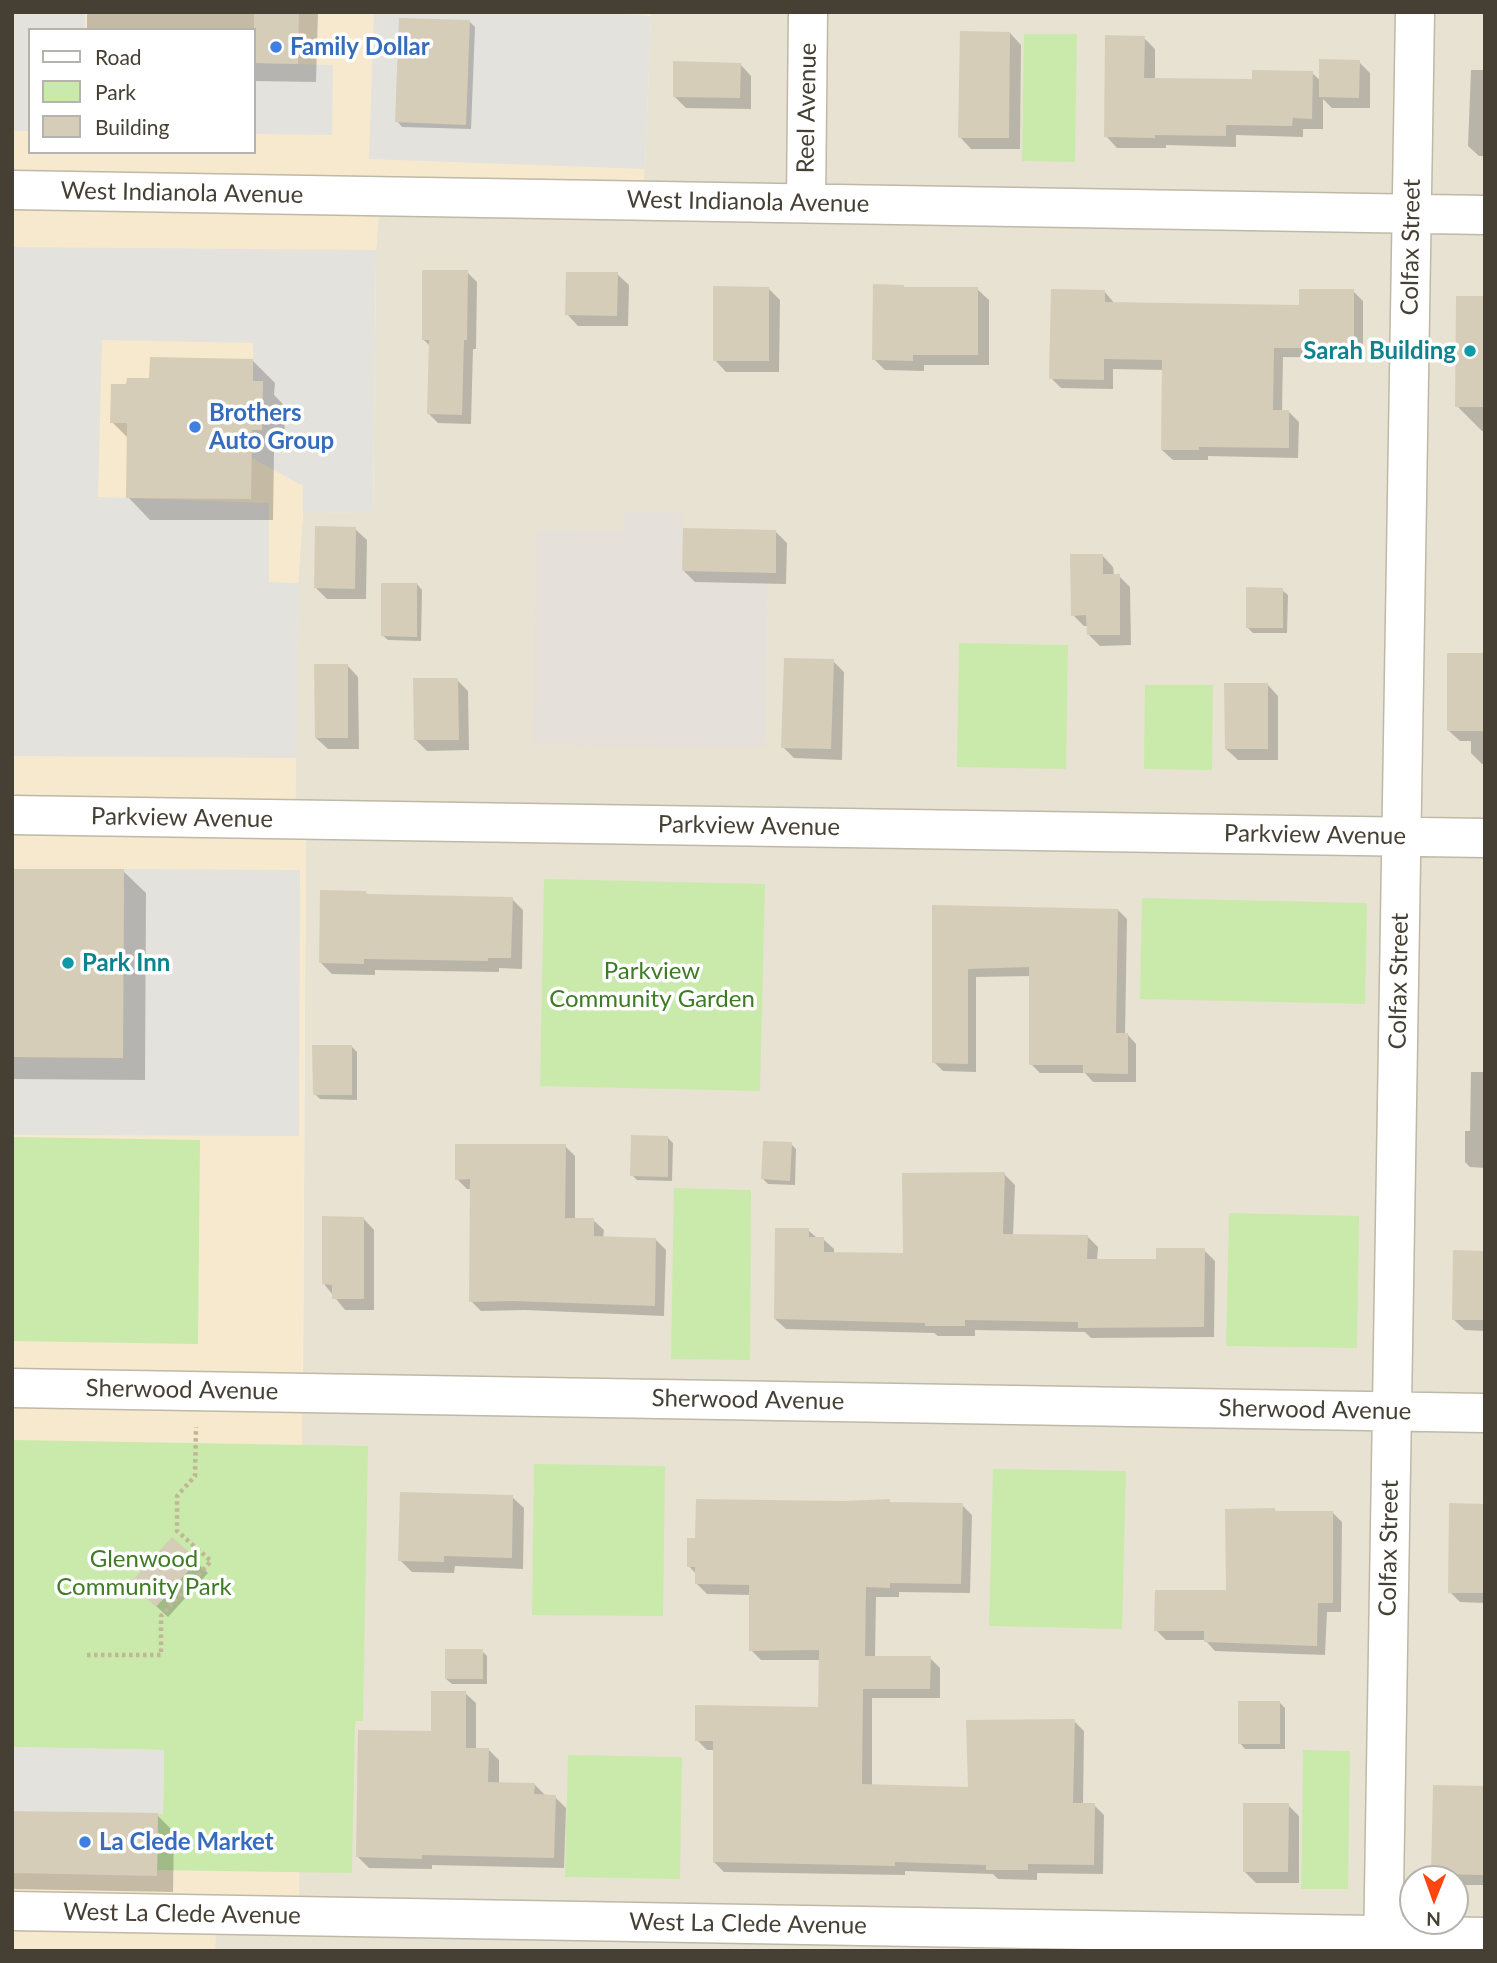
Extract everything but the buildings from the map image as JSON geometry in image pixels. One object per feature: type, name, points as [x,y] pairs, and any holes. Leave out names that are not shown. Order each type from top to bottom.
[{"type":"street","name":"Reel Avenue","points":[[806,203],[808,12]]},
{"type":"street","name":"Colfax Street","points":[[1383,1943],[1415,12]]},
{"type":"street","name":"West Indianola Avenue","points":[[12,190],[1485,215]]},
{"type":"street","name":"Parkview Avenue","points":[[12,815],[1485,838]]},
{"type":"street","name":"Sherwood Avenue","points":[[12,1388],[1485,1413]]},
{"type":"street","name":"West La Clede Avenue","points":[[12,1911],[1383,1943],[1485,1937]]},
{"type":"path","points":[[87,1655],[161,1655],[161,1616],[211,1561],[177,1531],[177,1496],[195,1476],[197,1391]]},
{"type":"shaded area","points":[[12,12],[651,12],[643,201],[380,196],[376,250],[373,513],[303,512],[298,583],[295,819],[306,820],[299,1916],[216,1915],[215,1951],[12,1951]]},
{"type":"shaded area","points":[[12,12],[85,12],[85,28],[28,28],[28,131],[12,131]]},
{"type":"shaded area","points":[[374,12],[590,12],[651,16],[645,169],[369,159]]},
{"type":"shaded area","points":[[651,12],[1485,12],[1485,1951],[215,1951],[216,1915],[303,1393],[306,820],[295,820],[298,583],[303,512],[373,512],[376,250],[380,196],[645,169]]},
{"type":"shaded area","points":[[256,63],[333,65],[332,135],[256,134]]},
{"type":"shaded area","points":[[12,247],[376,250],[373,513],[303,512],[303,486],[252,458],[252,430],[262,430],[263,382],[253,381],[253,343],[102,340],[98,497],[269,503],[269,582],[298,583],[297,758],[12,756]]},
{"type":"shaded area","points":[[624,512],[683,513],[682,571],[767,573],[765,747],[533,745],[536,530],[623,531]]},
{"type":"shaded area","points":[[124,869],[300,870],[299,1136],[12,1135],[12,1057],[123,1058]]},
{"type":"shaded area","points":[[12,1747],[164,1750],[163,1814],[12,1811]]},
{"type":"green space","points":[[1024,34],[1077,34],[1075,162],[1022,161]]},
{"type":"green space","points":[[959,643],[1068,645],[1066,769],[957,767]]},
{"type":"green space","points":[[1145,685],[1213,685],[1212,770],[1144,769]]},
{"type":"green space","name":"Parkview Community Garden","points":[[544,879],[765,884],[760,1091],[540,1086]]},
{"type":"green space","points":[[1142,898],[1367,903],[1365,1004],[1140,999]]},
{"type":"green space","points":[[12,1137],[200,1140],[198,1344],[12,1341]]},
{"type":"green space","points":[[674,1188],[751,1190],[750,1360],[671,1359]]},
{"type":"green space","points":[[1229,1213],[1359,1216],[1357,1348],[1226,1346]]},
{"type":"green space","name":"Glenwood Community Park","points":[[12,1440],[368,1446],[363,1721],[355,1721],[352,1873],[157,1870],[158,1813],[163,1813],[164,1750],[12,1747]]},
{"type":"green space","points":[[534,1464],[665,1466],[663,1616],[532,1615]]},
{"type":"green space","points":[[993,1469],[1126,1471],[1122,1629],[989,1626]]},
{"type":"green space","points":[[1303,1750],[1350,1751],[1348,1889],[1301,1889]]},
{"type":"green space","points":[[568,1755],[682,1757],[680,1879],[565,1877]]},
{"type":"place","name":"Family Dollar","points":[[276,47]]},
{"type":"place","name":"Sarah Building","points":[[1470,351]]},
{"type":"place","name":"Brothers Auto Group","points":[[195,427]]},
{"type":"place","name":"Park Inn","points":[[68,963]]},
{"type":"place","name":"La Clede Market","points":[[85,1842]]}]
